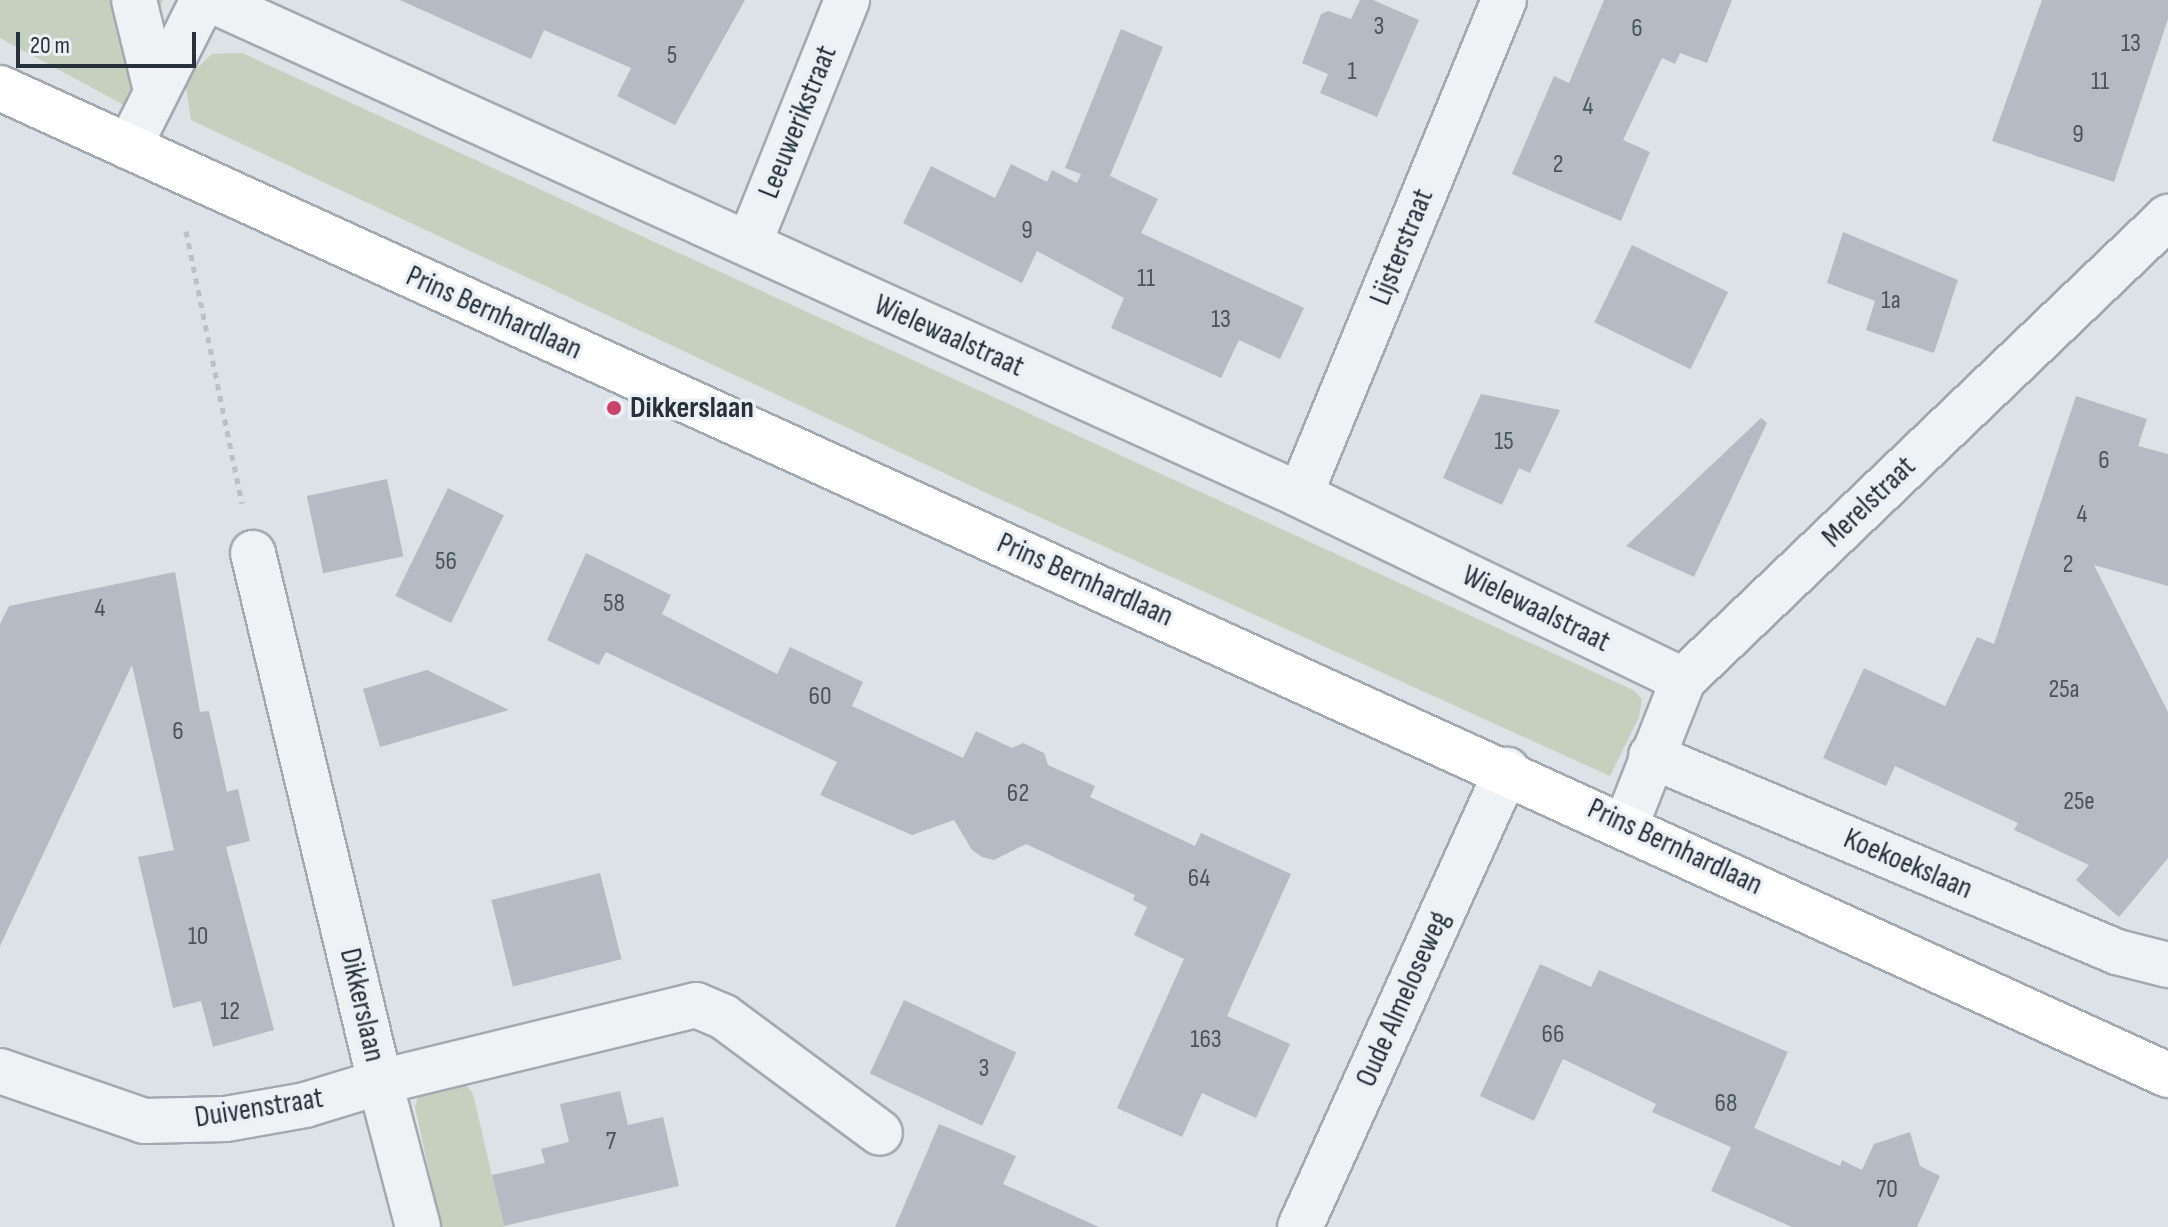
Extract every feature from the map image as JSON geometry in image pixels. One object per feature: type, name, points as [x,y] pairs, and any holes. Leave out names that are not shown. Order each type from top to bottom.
[{"type":"street","points":[[134,0],[156,90]]},
{"type":"street","points":[[129,147],[203,0]]},
{"type":"street","name":"Wielewaalstraat","points":[[211,0],[1300,495],[1683,680]]},
{"type":"street","name":"Leeuwerikstraat","points":[[749,244],[847,0]]},
{"type":"street","name":"Lijsterstraat","points":[[1300,495],[1504,0]]},
{"type":"street","name":"Prins Bernhardlaan","points":[[0,88],[2167,1072]]},
{"type":"street","name":"Merelstraat","points":[[1626,825],[1683,680],[2168,217]]},
{"type":"street","name":"Dikkerslaan","points":[[253,553],[380,1082],[418,1227]]},
{"type":"street","name":"Koekoekslaan","points":[[1651,756],[2117,952],[2168,965]]},
{"type":"street","name":"Oude Almeloseweg","points":[[1300,1227],[1507,770]]},
{"type":"street","name":"Dikkerslaan","points":[[380,1082],[696,1005],[724,1017],[880,1133]]},
{"type":"street","name":"Duivenstraat","points":[[0,1071],[144,1121],[226,1119],[305,1105],[380,1082]]},
{"type":"path","points":[[204,182],[185,225],[253,553]]},
{"type":"green space","points":[[0,0],[163,0],[124,105],[0,38]]},
{"type":"green space","points":[[242,53],[1633,690],[1642,699],[1639,717],[1610,776],[993,496],[191,120],[186,88],[195,70],[212,54]]},
{"type":"green space","points":[[461,1079],[473,1094],[504,1227],[441,1227],[415,1107],[421,1087]]},
{"type":"building","points":[[400,0],[745,0],[675,125],[617,96],[631,68],[544,30],[531,59]]},
{"type":"building","points":[[1360,0],[1373,0],[1419,20],[1377,117],[1320,93],[1328,74],[1302,63],[1321,14],[1328,11],[1351,19]]},
{"type":"building","points":[[1604,0],[1732,0],[1707,63],[1680,53],[1675,64],[1662,58],[1623,140],[1650,152],[1621,221],[1512,174],[1554,76],[1569,83]]},
{"type":"building","points":[[2042,0],[2168,0],[2168,19],[2114,182],[1992,141]]},
{"type":"building","points":[[1121,29],[1163,47],[1110,176],[1158,199],[1141,233],[1304,308],[1280,359],[1239,340],[1221,378],[1111,328],[1124,298],[1037,251],[1022,283],[903,223],[931,166],[995,198],[1011,164],[1047,182],[1052,170],[1077,183],[1081,174],[1065,168]]},
{"type":"building","points":[[1843,232],[1958,280],[1934,353],[1866,330],[1875,301],[1827,283]]},
{"type":"building","points":[[1632,245],[1728,292],[1690,369],[1594,322]]},
{"type":"building","points":[[1481,394],[1560,410],[1530,473],[1519,468],[1502,505],[1443,478]]},
{"type":"building","points":[[2076,396],[2147,419],[2138,446],[2168,454],[2168,586],[2094,565],[2168,712],[2168,858],[2119,917],[2076,880],[2089,865],[2014,830],[2018,823],[1895,766],[1886,786],[1823,758],[1864,668],[1945,706],[1977,637],[1994,644]]},
{"type":"building","points":[[1761,418],[1767,423],[1694,577],[1626,546]]},
{"type":"building","points":[[387,479],[403,556],[323,573],[307,496]]},
{"type":"building","points":[[448,488],[504,515],[451,623],[395,596]]},
{"type":"building","points":[[586,553],[671,595],[662,614],[777,674],[790,647],[863,682],[852,706],[963,758],[976,731],[1012,748],[1023,743],[1044,753],[1048,765],[1095,786],[1090,797],[1195,846],[1201,833],[1291,874],[1227,1016],[1290,1044],[1256,1118],[1202,1093],[1182,1137],[1117,1108],[1184,959],[1134,935],[1147,907],[1133,900],[1135,895],[1026,844],[994,860],[982,857],[972,850],[954,820],[912,835],[820,795],[837,762],[606,652],[599,665],[547,640]]},
{"type":"building","points":[[175,572],[200,712],[209,711],[227,792],[238,789],[250,841],[226,847],[274,1030],[213,1047],[201,1001],[173,1008],[138,857],[174,850],[132,665],[0,946],[0,624],[9,606]]},
{"type":"building","points":[[427,670],[509,710],[380,747],[363,689]]},
{"type":"building","points":[[600,873],[622,959],[513,986],[491,900]]},
{"type":"building","points":[[1540,964],[1591,987],[1599,970],[1788,1052],[1754,1128],[1840,1166],[1842,1160],[1862,1170],[1874,1144],[1910,1132],[1920,1166],[1940,1176],[1917,1227],[1792,1227],[1711,1191],[1731,1147],[1652,1112],[1656,1104],[1563,1059],[1534,1121],[1480,1096]]},
{"type":"building","points":[[904,1000],[1016,1052],[982,1126],[870,1073]]},
{"type":"building","points":[[620,1091],[628,1125],[663,1117],[679,1186],[504,1226],[492,1175],[545,1163],[541,1149],[569,1142],[560,1104]]},
{"type":"building","points":[[939,1124],[1016,1156],[1003,1184],[1099,1227],[895,1227]]},
{"type":"place","name":"Dikkerslaan","points":[[614,408]]}]
